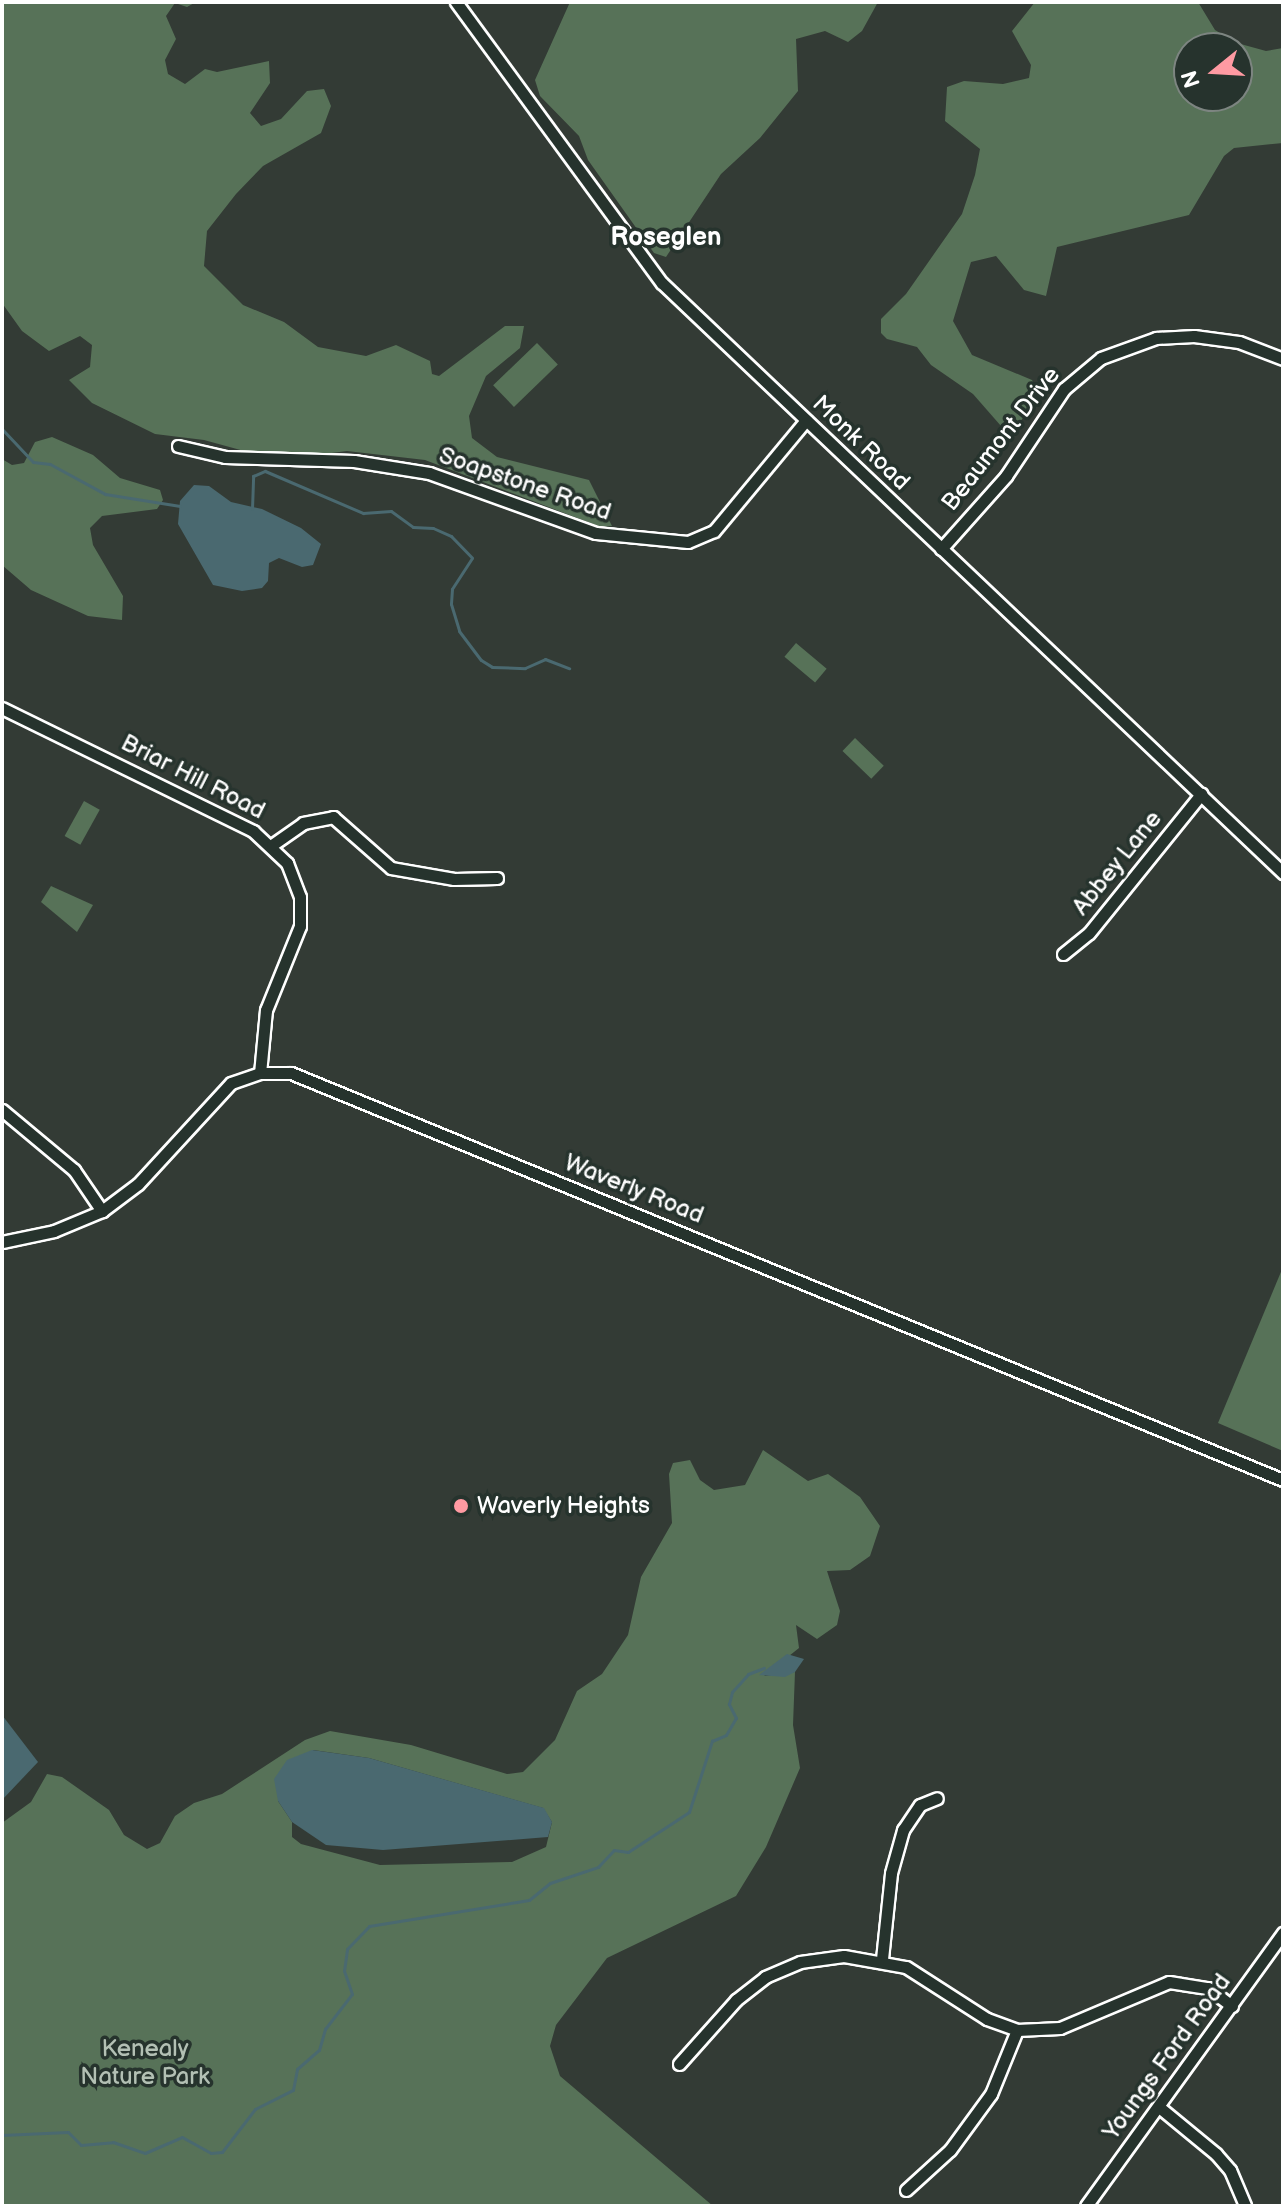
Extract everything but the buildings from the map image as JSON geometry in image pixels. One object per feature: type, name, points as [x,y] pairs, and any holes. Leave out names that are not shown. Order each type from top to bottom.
[{"type":"street","name":"Monk Road","points":[[456,2],[652,272],[1283,873]]},
{"type":"street","name":"Beaumont Drive","points":[[941,549],[1006,476],[1064,389],[1101,358],[1156,338],[1194,336],[1239,342],[1283,359]]},
{"type":"street","name":"Soapstone Road","points":[[178,446],[225,457],[354,461],[416,471],[503,496],[596,533],[688,542],[714,531],[806,420]]},
{"type":"street","name":"Briar Hill Road","points":[[2,708],[272,845],[293,873],[301,911],[297,939],[266,1010],[260,1073]]},
{"type":"street","name":"Abbey Lane","points":[[1063,954],[1089,933],[1201,794]]},
{"type":"street","points":[[272,845],[295,827],[333,817],[399,871],[454,879],[497,878]]},
{"type":"street","name":"Waverly Road","points":[[2,1242],[54,1231],[102,1211],[138,1184],[221,1090],[260,1073],[291,1073],[327,1085],[1283,1480]]},
{"type":"street","points":[[2,1110],[74,1170],[102,1211]]},
{"type":"street","points":[[882,1959],[891,1873],[903,1830],[920,1805],[937,1798]]},
{"type":"street","name":"Youngs Ford Road","points":[[1086,2206],[1283,1933]]},
{"type":"street","points":[[679,2064],[736,2000],[765,1977],[800,1962],[844,1956],[882,1959],[932,1979],[987,2019],[1017,2030],[1060,2028],[1169,1982],[1208,1988],[1232,2006]]},
{"type":"street","points":[[906,2190],[950,2150],[991,2094],[1017,2030]]},
{"type":"street","points":[[1159,2107],[1216,2154],[1230,2170],[1245,2206]]},
{"type":"green space","points":[[2,2],[196,2],[187,7],[175,3],[166,16],[176,39],[165,60],[168,74],[185,84],[205,69],[217,72],[269,61],[270,83],[250,113],[261,126],[281,119],[307,91],[324,89],[331,106],[321,133],[263,166],[236,194],[207,231],[204,266],[243,305],[284,322],[318,347],[366,356],[396,345],[430,361],[432,374],[439,376],[505,326],[524,326],[520,348],[486,376],[469,416],[472,438],[497,457],[589,480],[612,526],[601,527],[425,460],[347,451],[301,457],[255,454],[204,440],[155,434],[92,403],[69,380],[90,367],[92,345],[80,336],[49,351],[22,331],[2,303]]},
{"type":"green space","points":[[570,2],[878,2],[862,31],[848,42],[825,31],[796,39],[798,91],[760,138],[721,174],[666,257],[654,253],[588,160],[579,136],[540,96],[535,80]]},
{"type":"green space","points":[[1035,2],[1198,2],[1218,32],[1173,32],[1173,112],[1253,112],[1253,47],[1266,51],[1283,48],[1283,143],[1234,148],[1224,156],[1189,215],[1057,247],[1046,296],[1024,290],[996,256],[971,262],[953,321],[972,355],[1032,380],[1039,393],[1015,430],[1001,426],[973,394],[931,365],[917,347],[887,339],[881,333],[881,319],[906,294],[962,214],[975,175],[980,149],[945,121],[947,87],[964,81],[1003,84],[1029,78],[1031,65],[1012,31]]},
{"type":"green space","points":[[537,343],[558,365],[514,407],[493,385]]},
{"type":"green space","points":[[52,437],[93,455],[120,478],[160,490],[163,500],[157,509],[102,516],[90,528],[93,545],[123,596],[122,620],[88,616],[31,590],[2,565],[2,459],[12,465],[24,463],[35,442]]},
{"type":"green space","points":[[796,643],[827,669],[815,683],[784,657]]},
{"type":"green space","points":[[855,738],[884,766],[871,779],[842,751]]},
{"type":"green space","points":[[84,801],[100,810],[80,845],[65,836]]},
{"type":"green space","points":[[51,886],[93,905],[77,932],[41,902]]},
{"type":"green space","points":[[1283,1267],[1283,1451],[1218,1423]]},
{"type":"green space","name":"Kenealy Nature Park","points":[[763,1450],[808,1481],[828,1474],[860,1497],[880,1526],[870,1556],[850,1570],[827,1571],[840,1611],[837,1625],[817,1639],[796,1625],[799,1648],[764,1676],[795,1672],[793,1725],[800,1768],[766,1847],[736,1896],[607,1958],[556,2025],[550,2046],[560,2076],[713,2206],[2,2206],[2,1823],[31,1802],[47,1774],[62,1777],[109,1810],[124,1835],[147,1849],[160,1843],[175,1816],[194,1803],[222,1794],[305,1740],[330,1731],[411,1745],[507,1774],[523,1772],[555,1740],[577,1691],[602,1674],[628,1635],[641,1577],[672,1523],[669,1474],[673,1463],[690,1460],[700,1480],[714,1490],[745,1485]],"holes":[[[313,1750],[369,1758],[543,1808],[552,1822],[546,1847],[512,1862],[380,1865],[301,1844],[292,1837],[292,1822],[278,1801]]]},
{"type":"water","points":[[194,485],[209,486],[231,502],[262,509],[301,528],[321,544],[313,565],[302,567],[279,558],[269,563],[268,581],[262,588],[242,591],[213,585],[178,524],[180,501]]},
{"type":"water","points":[[787,1654],[804,1659],[795,1672],[785,1677],[759,1675]]},
{"type":"water","points":[[2,1715],[38,1762],[2,1800]]},
{"type":"water","points":[[312,1750],[369,1758],[544,1808],[552,1822],[548,1837],[383,1850],[326,1845],[292,1822],[278,1801],[274,1779],[287,1760]]},
{"type":"waterway","points":[[2,429],[33,462],[50,464],[105,494],[180,506]]},
{"type":"waterway","points":[[252,509],[253,476],[265,471],[363,513],[391,511],[413,527],[433,528],[451,536],[472,558],[452,589],[451,604],[459,631],[481,660],[492,667],[525,668],[545,659],[569,668]]},
{"type":"waterway","points":[[2,2135],[68,2132],[81,2145],[113,2142],[145,2153],[182,2137],[211,2153],[222,2152],[255,2109],[293,2090],[297,2069],[319,2050],[325,2029],[352,1994],[344,1971],[347,1949],[369,1926],[529,1900],[550,1883],[598,1867],[614,1850],[628,1852],[689,1812],[712,1741],[726,1735],[736,1718],[729,1704],[732,1692],[748,1674],[764,1668]]},
{"type":"place","name":"Waverly Heights","points":[[461,1506]]},
{"type":"district","name":"Roseglen","points":[[666,238]]}]
